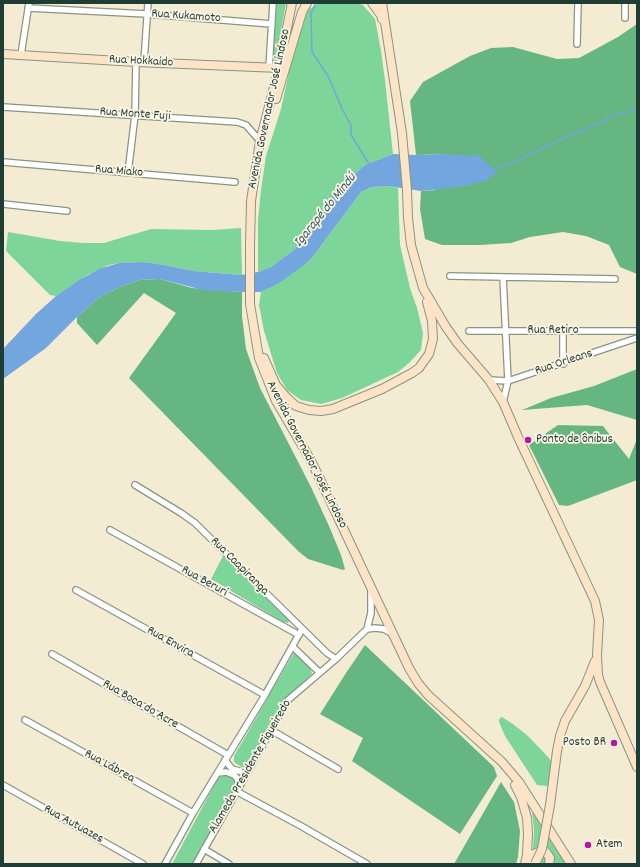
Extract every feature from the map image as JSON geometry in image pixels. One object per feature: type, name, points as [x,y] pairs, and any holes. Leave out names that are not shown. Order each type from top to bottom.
[{"type":"main road","name":"Avenida Governador José Lindoso","points":[[292,3],[279,68],[260,141],[251,201],[250,304],[259,358],[276,401],[310,459],[392,634],[418,683],[443,709],[502,762],[519,782],[571,864]]},
{"type":"main road","points":[[269,108],[276,99],[302,12],[307,3]]},
{"type":"main road","points":[[372,3],[381,15],[385,27]]},
{"type":"main road","points":[[253,328],[276,385],[296,406],[309,410],[322,411],[333,409],[382,389],[412,373],[425,361],[432,345],[432,321],[411,245],[402,133],[382,3]]},
{"type":"main road","name":"Rua Hokkaido","points":[[3,54],[279,68]]},
{"type":"main road","points":[[424,288],[446,327],[458,344],[489,380],[503,402],[521,444],[595,601],[599,620],[597,655],[600,682],[637,767]]},
{"type":"main road","points":[[535,864],[542,849],[560,736],[565,721],[585,686],[597,655]]},
{"type":"main road","points":[[502,762],[516,785],[524,806],[528,834],[526,864]]},
{"type":"main road","points":[[526,864],[534,854],[542,851],[550,858],[549,864]]},
{"type":"street","points":[[128,173],[148,3]]},
{"type":"street","points":[[269,68],[273,3]]},
{"type":"street","points":[[577,44],[578,3]]},
{"type":"street","points":[[625,3],[625,18]]},
{"type":"street","points":[[21,55],[28,5]]},
{"type":"street","name":"Rua Kukamoto","points":[[28,5],[272,24]]},
{"type":"street","name":"Rua Monte Fuji","points":[[3,107],[237,122],[246,125],[260,141]]},
{"type":"street","name":"Rua Miako","points":[[3,162],[235,182]]},
{"type":"street","points":[[3,204],[67,211]]},
{"type":"street","points":[[450,276],[615,279]]},
{"type":"street","points":[[503,276],[508,381],[503,402]]},
{"type":"street","name":"Rua Retiro","points":[[469,331],[637,331]]},
{"type":"street","points":[[563,332],[563,364]]},
{"type":"street","name":"Rua Orleans","points":[[489,380],[508,381],[563,364],[637,338]]},
{"type":"street","name":"Rua Caapiranga","points":[[134,485],[185,515],[195,523],[301,632],[336,659]]},
{"type":"street","name":"Rua Beruri","points":[[110,530],[301,632]]},
{"type":"street","points":[[370,586],[371,613],[367,629],[384,629],[392,634]]},
{"type":"street","name":"Rua Envira","points":[[76,590],[265,695]]},
{"type":"street","name":"Alameda Presidente Figueiredo","points":[[196,864],[290,697],[336,659],[367,629]]},
{"type":"street","name":"Alameda Presidente Figueiredo","points":[[166,864],[193,813],[265,695],[301,632]]},
{"type":"street","points":[[293,647],[320,671],[328,660],[327,653]]},
{"type":"street","name":"Rua Boca do Acre","points":[[52,654],[227,758],[232,769],[246,773]]},
{"type":"street","name":"Rua Lábrea","points":[[26,720],[193,813]]},
{"type":"street","points":[[271,730],[338,769]]},
{"type":"street","points":[[218,773],[226,772],[234,775],[240,784]]},
{"type":"street","name":"Rua Autuazes","points":[[3,785],[143,864]]},
{"type":"street","points":[[236,791],[367,864]]},
{"type":"street","points":[[204,849],[229,864]]},
{"type":"green space","points":[[276,3],[286,3],[275,64],[273,64]]},
{"type":"green space","points":[[319,3],[358,3],[363,5],[375,19],[385,80],[393,154],[365,165],[358,171],[330,199],[295,249],[271,267],[258,272],[258,220],[266,156],[281,109],[292,58],[308,10]]},
{"type":"green space","points":[[637,24],[637,274],[620,267],[609,245],[586,236],[563,232],[530,237],[511,243],[480,245],[442,245],[425,239],[420,209],[421,191],[435,190],[444,154],[416,155],[410,101],[423,82],[470,56],[491,48],[513,47],[557,59],[579,58],[618,37]]},
{"type":"green space","points":[[388,186],[398,188],[400,245],[423,333],[421,350],[398,372],[342,398],[321,404],[301,400],[287,390],[277,373],[264,331],[259,305],[261,292],[279,282],[311,259],[361,192],[372,187]]},
{"type":"green space","points":[[241,228],[242,275],[194,271],[143,262],[119,263],[109,265],[87,275],[56,296],[50,295],[6,251],[8,232],[60,241],[104,243],[151,229],[213,230]]},
{"type":"green space","points":[[160,279],[192,288],[242,292],[242,316],[246,349],[260,388],[311,487],[329,526],[345,569],[343,570],[308,559],[298,551],[129,378],[176,313],[144,293],[97,345],[77,323],[77,317],[101,296],[139,280]]},
{"type":"green space","points":[[637,369],[637,420],[587,405],[522,410],[551,398],[594,386]]},
{"type":"green space","points":[[558,425],[603,426],[629,459],[637,439],[637,480],[568,506],[559,505],[529,445]]},
{"type":"green space","points":[[223,556],[290,619],[288,623],[283,622],[211,579]]},
{"type":"green space","points":[[365,645],[494,767],[497,776],[460,834],[352,761],[363,738],[320,714]]},
{"type":"green space","points":[[295,651],[311,670],[312,674],[290,695],[246,770],[234,762],[234,756]]},
{"type":"green space","points":[[502,717],[528,736],[549,758],[554,766],[555,780],[547,786],[537,785],[505,736],[499,722],[499,719]]},
{"type":"green space","points":[[228,773],[236,780],[237,787],[193,864],[172,864],[219,776]]},
{"type":"green space","points":[[501,782],[514,802],[520,831],[516,864],[454,864]]},
{"type":"green space","points":[[532,812],[567,864],[531,864],[534,829]]},
{"type":"water","points":[[393,154],[480,156],[497,173],[487,180],[466,186],[421,191],[388,186],[372,187],[361,192],[311,259],[279,283],[261,292],[203,290],[160,279],[139,280],[120,287],[101,296],[77,317],[46,348],[3,379],[3,349],[36,314],[56,296],[79,280],[99,269],[119,263],[143,262],[194,271],[241,275],[258,272],[271,267],[295,249],[330,199],[358,171],[365,165]]},
{"type":"waterway","points":[[316,3],[311,13],[312,52],[328,76],[343,111],[351,125],[351,135],[369,164]]},
{"type":"waterway","name":"Igarapé do Mindú","points":[[493,170],[605,121],[614,114],[626,113],[637,107]]},
{"type":"place","name":"Ponto de ônibus","points":[[528,440]]},
{"type":"place","name":"Posto BR","points":[[614,743]]},
{"type":"place","name":"Atem","points":[[588,845]]}]
